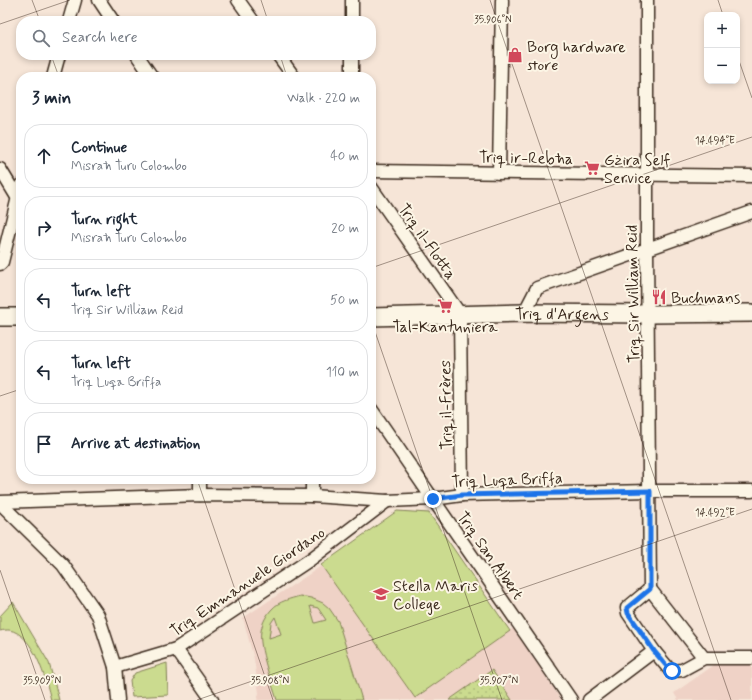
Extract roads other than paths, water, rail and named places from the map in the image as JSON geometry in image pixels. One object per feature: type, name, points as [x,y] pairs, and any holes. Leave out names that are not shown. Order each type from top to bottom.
[{"type":"main road","name":"Triq d'Argens","points":[[376,317],[524,313],[752,313]]},
{"type":"main road","points":[[0,317],[16,317]]},
{"type":"street","points":[[71,16],[76,0]]},
{"type":"street","points":[[99,0],[110,16]]},
{"type":"street","points":[[238,0],[249,16]]},
{"type":"street","points":[[352,0],[352,16]]},
{"type":"street","points":[[499,173],[502,0]]},
{"type":"street","name":"Triq Sir William Reid","points":[[647,0],[647,249],[650,589]]},
{"type":"street","points":[[54,72],[58,60]]},
{"type":"street","points":[[140,60],[149,72]]},
{"type":"street","points":[[282,60],[290,72]]},
{"type":"street","points":[[352,60],[352,72]]},
{"type":"street","points":[[0,169],[16,193]]},
{"type":"street","name":"Triq ir-Rebħa","points":[[376,171],[752,176]]},
{"type":"street","name":"Triq il-Flotta","points":[[376,194],[460,314]]},
{"type":"street","points":[[0,264],[2,262],[16,209]]},
{"type":"street","points":[[524,313],[537,288],[752,212]]},
{"type":"street","name":"Triq il-Frères","points":[[460,314],[462,495]]},
{"type":"street","name":"Triq San Albert","points":[[376,416],[572,700]]},
{"type":"street","points":[[200,484],[200,495]]},
{"type":"street","points":[[312,484],[312,496]]},
{"type":"street","name":"Triq Luqa Briffa","points":[[0,502],[200,495],[312,496],[387,501],[433,499],[462,495],[650,491],[752,491]]},
{"type":"street","name":"Triq Emmanuele Giordano","points":[[115,667],[176,649],[311,560],[387,501]]},
{"type":"street","points":[[0,502],[63,565],[98,615],[115,667],[118,700]]},
{"type":"street","points":[[704,658],[650,589],[627,608],[628,613],[654,651],[672,671],[682,670],[704,658],[752,658]]},
{"type":"street","points":[[176,649],[212,700]]},
{"type":"street","points":[[589,700],[654,651]]},
{"type":"place","name":"Borg hardware store","points":[[515,55]]},
{"type":"place","name":"Gżira Self Service","points":[[592,168]]},
{"type":"place","name":"Buchmans","points":[[659,297]]},
{"type":"place","name":"Tal-Kantuniera","points":[[445,306]]},
{"type":"place","name":"Stella Maris College","points":[[381,594]]}]
